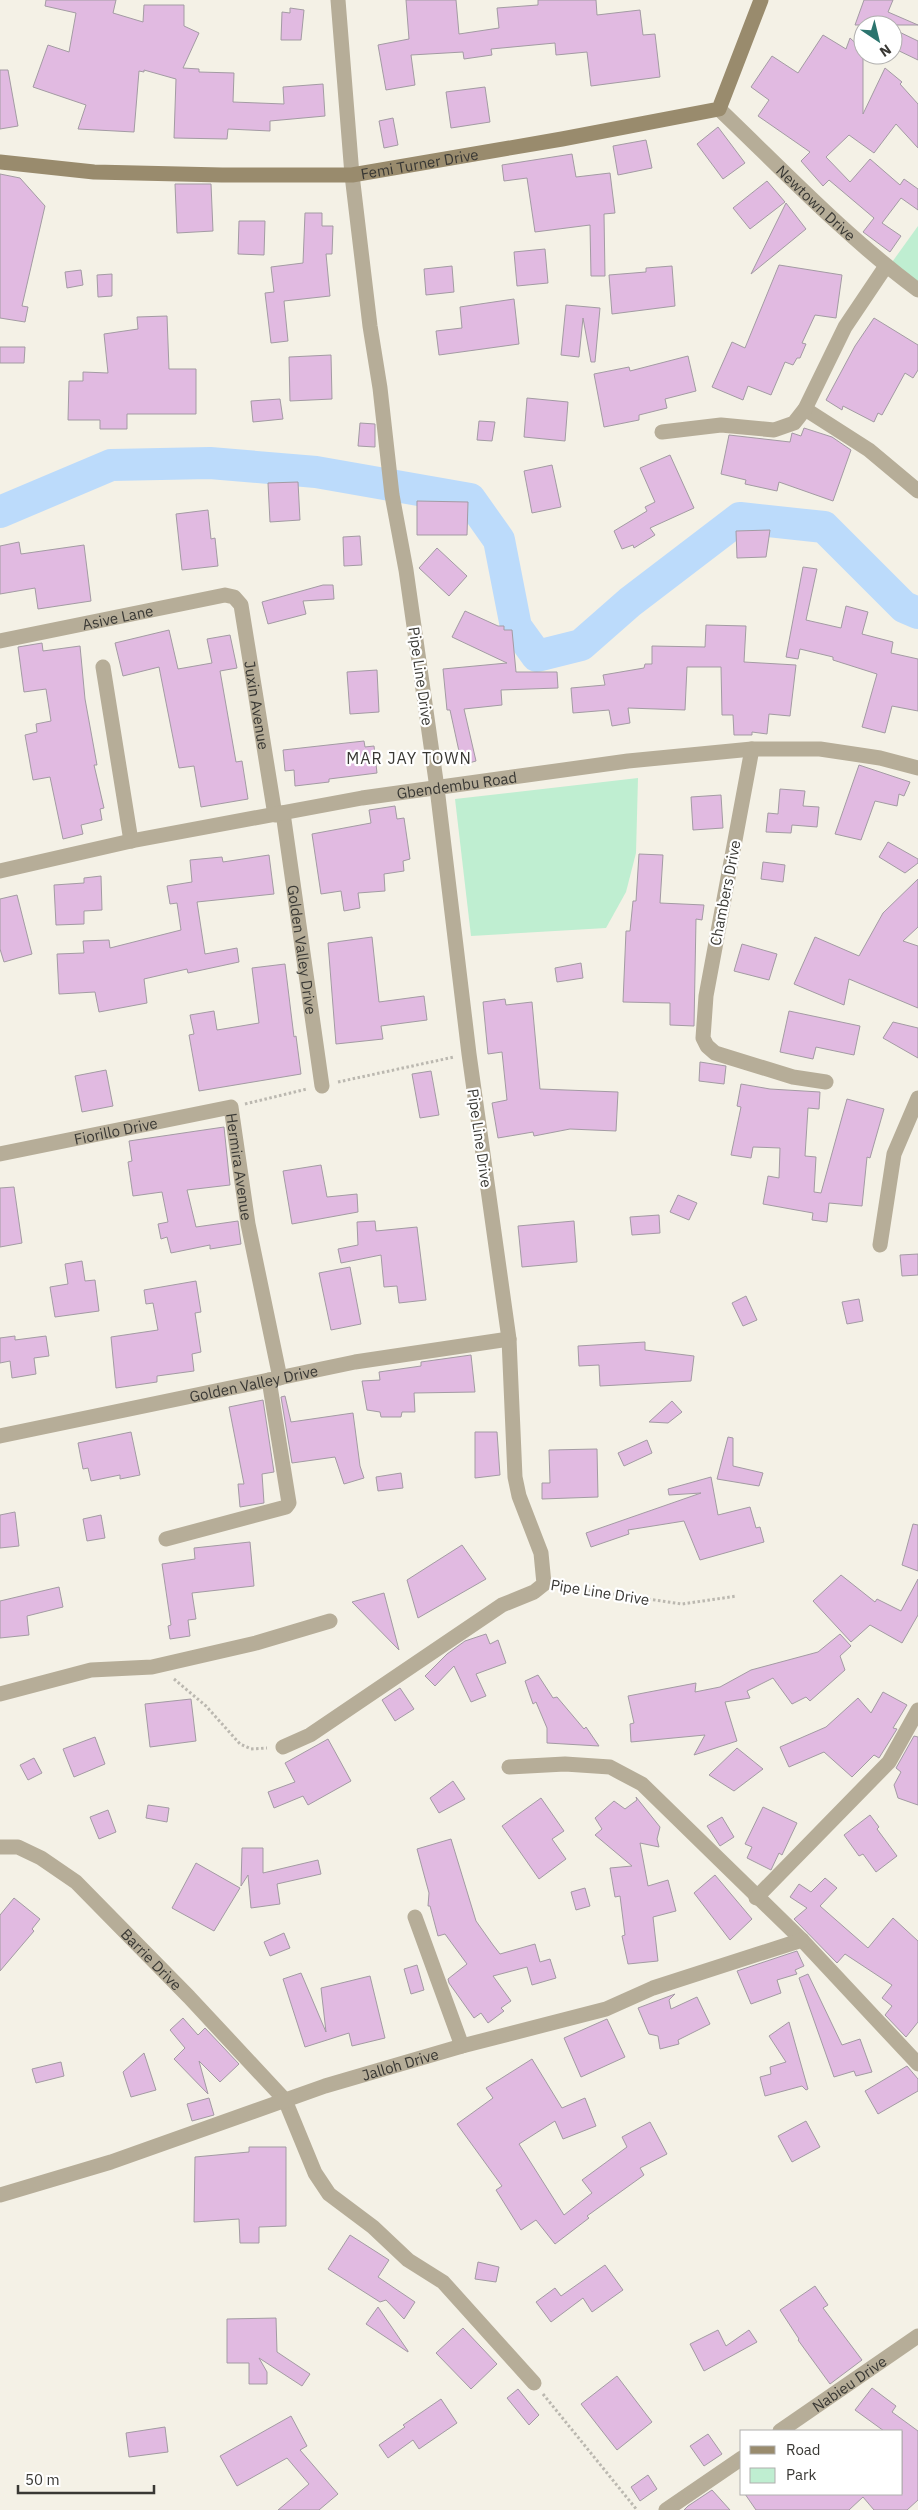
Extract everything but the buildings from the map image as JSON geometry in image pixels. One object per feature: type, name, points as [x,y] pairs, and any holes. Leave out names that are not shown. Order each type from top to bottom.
[{"type":"street","name":"Pipe Line Drive","points":[[338,0],[352,174],[391,488],[437,788],[469,1054],[509,1339],[515,1477],[519,1496],[541,1553],[544,1584]]},
{"type":"street","points":[[719,108],[761,0]]},
{"type":"street","name":"Femi Turner Drive","points":[[0,162],[94,172],[222,175],[352,174],[562,139],[719,108]]},
{"type":"street","name":"Newtown Drive","points":[[719,108],[814,204],[886,266],[918,290]]},
{"type":"street","points":[[662,432],[721,425],[774,430],[794,423],[805,409],[845,327],[886,266]]},
{"type":"street","points":[[805,409],[869,450],[918,491]]},
{"type":"street","name":"Asive Lane","points":[[0,641],[225,595],[234,597]]},
{"type":"street","name":"Juxin Avenue","points":[[234,597],[241,605],[279,814]]},
{"type":"street","points":[[103,667],[131,841]]},
{"type":"street","name":"Gbendembu Road","points":[[0,870],[131,841],[362,798],[628,761],[752,749],[820,749],[880,758],[918,768]]},
{"type":"street","name":"Chambers Drive","points":[[752,749],[706,996],[702,1038],[715,1053],[793,1077],[826,1082]]},
{"type":"street","name":"Golden Valley Drive","points":[[279,814],[322,1086]]},
{"type":"street","points":[[880,1245],[894,1154],[918,1098]]},
{"type":"street","name":"Fiorillo Drive","points":[[0,1154],[231,1107]]},
{"type":"street","name":"Hermira Avenue","points":[[166,1539],[286,1507],[289,1503],[274,1379],[231,1107]]},
{"type":"street","name":"Golden Valley Drive","points":[[0,1436],[355,1362],[509,1339]]},
{"type":"street","points":[[283,1748],[310,1735],[502,1605],[534,1592],[544,1584]]},
{"type":"street","points":[[0,1694],[91,1670],[152,1667],[256,1643],[330,1621]]},
{"type":"street","points":[[756,1898],[889,1762],[918,1710]]},
{"type":"street","points":[[509,1767],[565,1764],[610,1767],[642,1784],[756,1898],[802,1940],[918,2064]]},
{"type":"street","name":"Barrie Drive","points":[[0,1847],[18,1847],[33,1854],[76,1882],[190,1997],[285,2100]]},
{"type":"street","points":[[415,1916],[462,2046]]},
{"type":"street","name":"Jalloh Drive","points":[[0,2195],[111,2162],[325,2086],[462,2046],[606,2009],[653,1988],[802,1940]]},
{"type":"street","points":[[285,2100],[315,2173],[329,2194],[372,2227],[408,2260],[443,2282],[534,2383]]},
{"type":"street","name":"Nabieu Drive","points":[[781,2430],[918,2336]]},
{"type":"street","points":[[666,2510],[740,2459]]},
{"type":"path","name":"Hermira Avenue","points":[[231,1107],[469,1054]]},
{"type":"path","name":"Pipe Line Drive","points":[[544,1584],[682,1604],[738,1596]]},
{"type":"path","points":[[152,1667],[177,1680],[206,1706],[240,1744],[251,1749],[283,1748]]},
{"type":"path","points":[[534,2383],[637,2510]]},
{"type":"green space","points":[[918,226],[918,286],[890,265]]},
{"type":"green space","points":[[638,778],[636,853],[626,892],[606,928],[471,936],[455,799]]},
{"type":"waterway","points":[[0,512],[111,465],[210,463],[316,472],[470,499],[499,540],[516,627],[537,656],[581,645],[630,602],[740,518],[824,527],[904,607],[918,613]]},
{"type":"district","name":"MAR JAY TOWN","points":[[409,758]]}]
